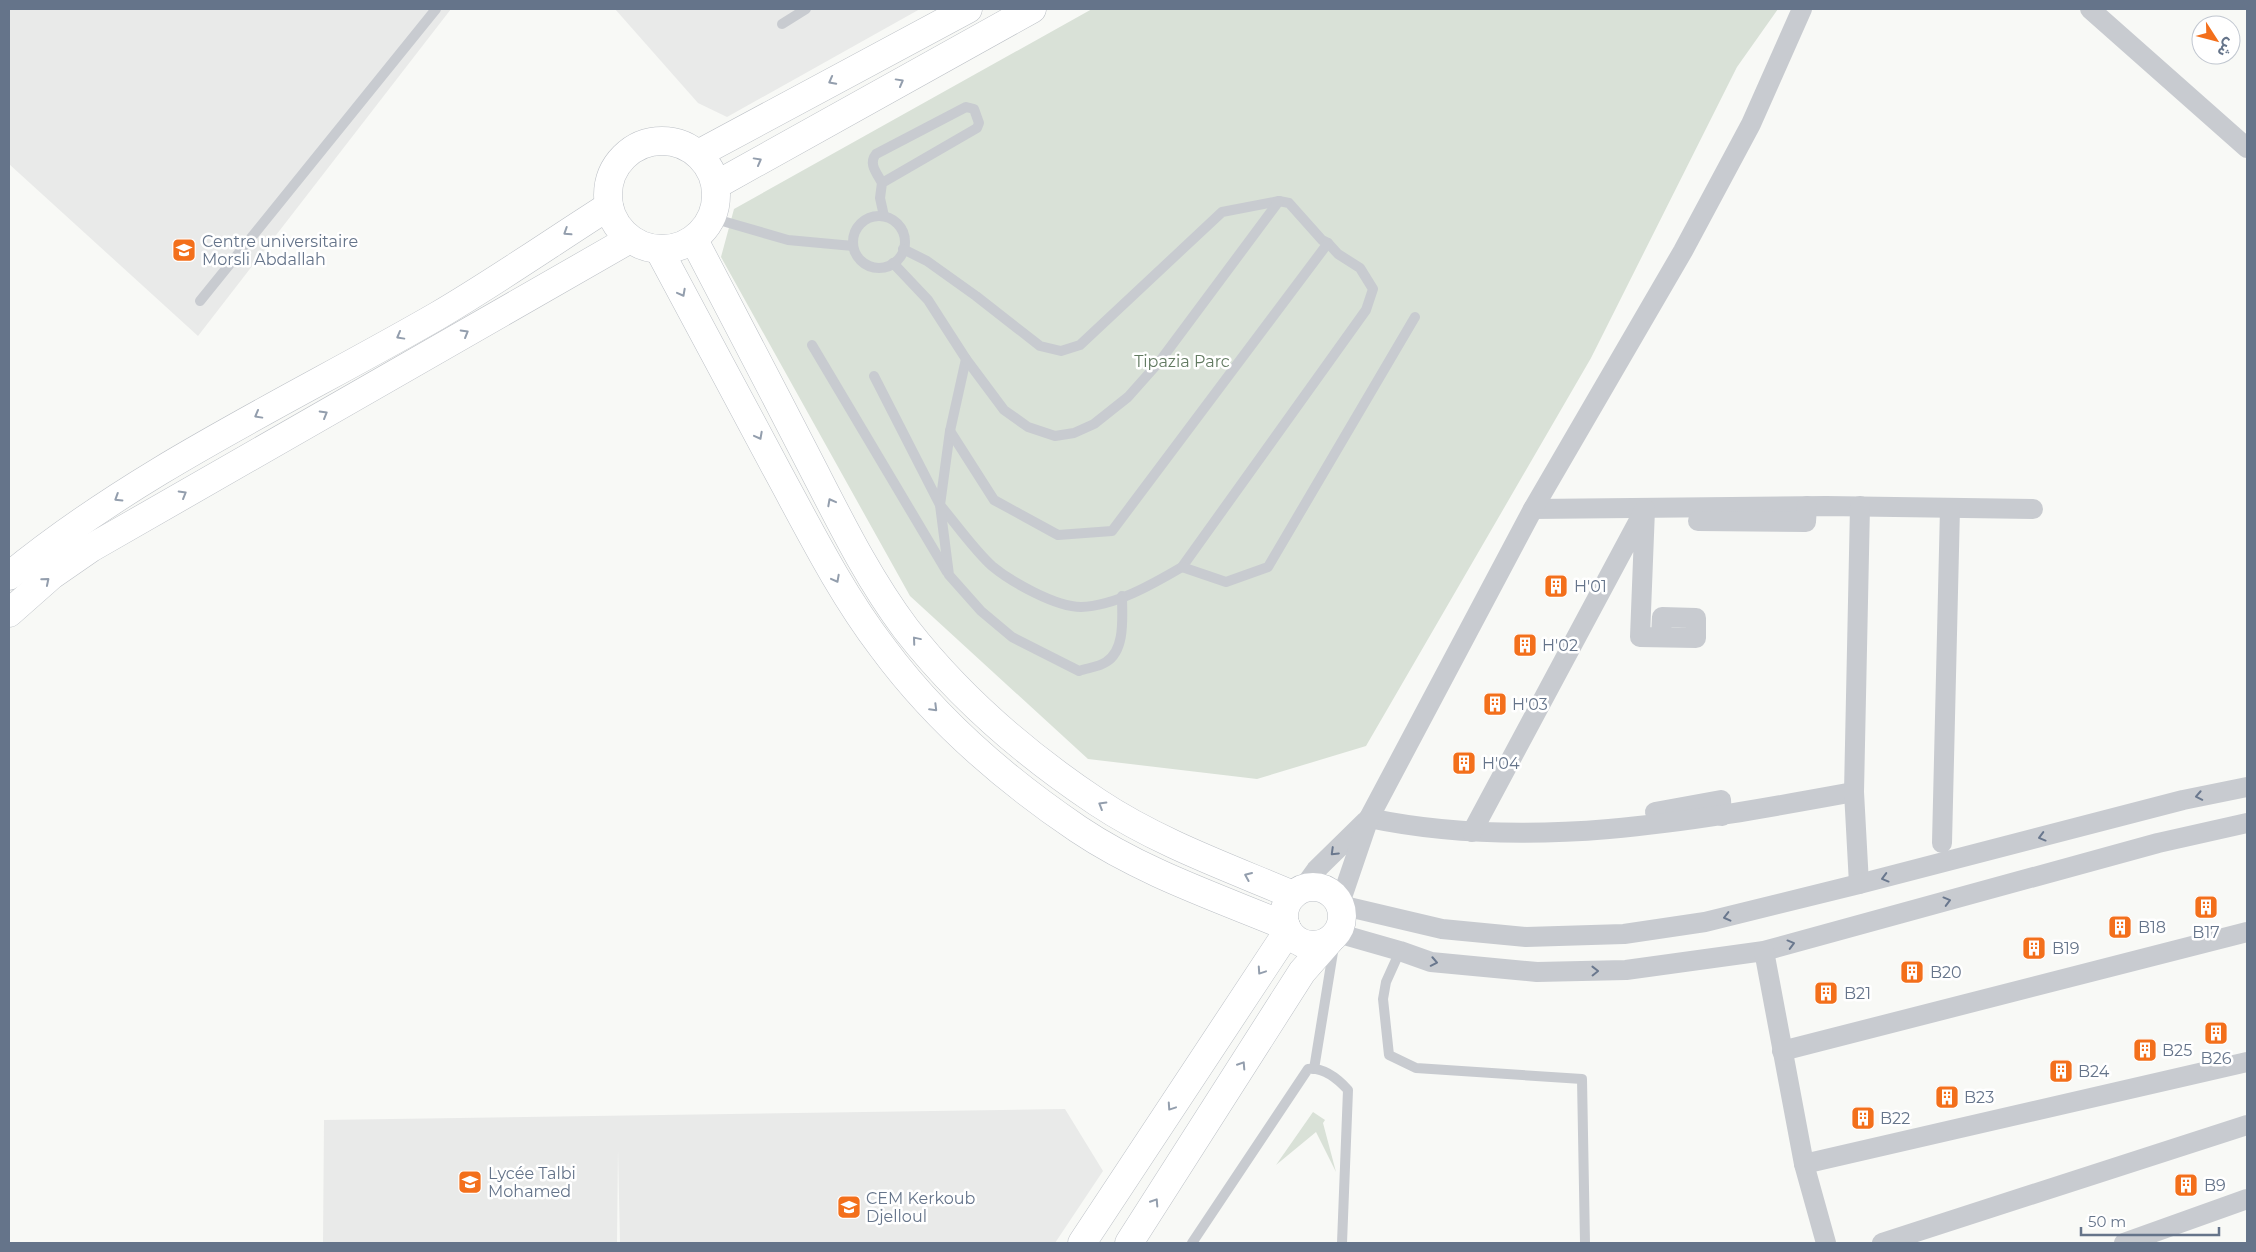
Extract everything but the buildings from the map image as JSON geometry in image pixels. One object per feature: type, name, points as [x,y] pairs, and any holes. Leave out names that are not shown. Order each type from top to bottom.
[{"type":"street","points":[[698,154],[968,9]]},
{"type":"street","points":[[716,185],[1032,9]]},
{"type":"street","points":[[1340,904],[1369,818],[1533,509],[1692,234],[1750,124],[1802,9]]},
{"type":"street","points":[[2090,9],[2247,148]]},
{"type":"street","points":[[656,141],[667,141],[688,147],[698,154],[709,168],[716,185],[717,198],[712,218],[694,240],[683,246],[659,250],[646,248],[630,239],[617,227],[609,206],[609,184],[612,173],[622,159],[634,148],[656,141]]},
{"type":"street","points":[[9,576],[34,555],[116,499],[231,430],[438,315],[609,206]]},
{"type":"street","points":[[9,613],[52,575],[91,548],[630,239]]},
{"type":"street","points":[[694,240],[869,576],[907,629],[949,679],[995,725],[1045,766],[1099,803],[1155,836],[1298,892],[1320,887],[1335,896],[1340,904],[1341,924],[1302,972],[1128,1243]]},
{"type":"street","points":[[659,250],[844,594],[883,648],[926,700],[988,760],[1025,791],[1079,830],[1137,864],[1287,928]]},
{"type":"street","points":[[1533,509],[1687,508],[1687,521],[1806,522],[1807,506],[2033,508]]},
{"type":"street","points":[[1859,884],[1854,792],[1860,506]]},
{"type":"street","points":[[1645,508],[1640,636],[1661,637]]},
{"type":"street","points":[[1472,832],[1645,508]]},
{"type":"street","points":[[1942,843],[1950,508]]},
{"type":"street","points":[[1340,904],[1442,929],[1526,937],[1624,934],[1705,922],[2174,802],[2247,787]]},
{"type":"street","points":[[1369,818],[1411,827],[1522,834],[1523,820],[1598,819],[1632,816],[1721,800],[1722,816],[1854,792]]},
{"type":"street","points":[[1369,818],[1316,870],[1285,910],[1287,928],[1294,938],[1312,945],[1333,936],[1400,951],[1431,962],[1537,972],[1626,970],[1764,951],[2158,844],[2247,823]]},
{"type":"street","points":[[1082,1243],[1287,928]]},
{"type":"street","points":[[1782,1051],[2247,932]]},
{"type":"street","points":[[1764,951],[1804,1164],[1826,1243]]},
{"type":"street","points":[[1804,1164],[2247,1062]]},
{"type":"street","points":[[1882,1243],[2247,1125]]},
{"type":"street","points":[[2124,1243],[2247,1199]]},
{"type":"lane","points":[[200,301],[436,9]]},
{"type":"lane","points":[[782,24],[806,9]]},
{"type":"lane","points":[[882,183],[977,128],[978,123],[974,109],[966,107],[876,154],[872,159],[872,164],[882,183],[880,198],[884,216]]},
{"type":"lane","points":[[874,376],[940,505],[992,566],[1036,595],[1079,607],[1102,604],[1150,586],[1182,567],[1366,310],[1373,288],[1360,268],[1338,254],[1328,242],[1322,240],[1289,203],[1279,201],[1222,212],[1080,345],[1060,351],[1040,346],[976,296],[927,262],[903,249]]},
{"type":"lane","points":[[893,263],[928,300],[966,358],[1004,410],[1028,427],[1055,436],[1074,433],[1094,424],[1128,397],[1160,361],[1279,201]]},
{"type":"lane","points":[[884,216],[898,225],[903,232],[903,249],[893,263],[886,267],[868,265],[856,254],[853,246],[856,229],[868,218],[884,216]]},
{"type":"lane","points":[[712,218],[788,240],[853,246]]},
{"type":"lane","points":[[950,431],[994,500],[1058,536],[1112,531],[1328,242]]},
{"type":"lane","points":[[1182,567],[1226,582],[1268,567],[1415,317]]},
{"type":"lane","points":[[812,345],[949,575],[981,611],[1012,637],[1079,671],[1106,662],[1118,648],[1121,630],[1122,596]]},
{"type":"lane","points":[[949,575],[940,505],[950,431],[966,358]]},
{"type":"lane","points":[[1314,1068],[1333,936]]},
{"type":"lane","points":[[1400,951],[1386,982],[1383,999],[1389,1055],[1416,1068],[1582,1079],[1585,1243]]},
{"type":"lane","points":[[1192,1243],[1308,1069],[1314,1068],[1336,1077],[1348,1090],[1342,1243]]},
{"type":"shaded area","name":"Centre universitaire Morsli Abdallah","points":[[9,9],[451,9],[198,336],[9,164]]},
{"type":"shaded area","points":[[615,9],[920,9],[727,117],[698,103]]},
{"type":"shaded area","name":"CEM Kerkoub Djelloul","points":[[1065,1109],[1103,1171],[1055,1243],[620,1243],[618,1150],[617,1243],[323,1243],[324,1120]]},
{"type":"green space","name":"Tipazia Parc","points":[[1092,9],[1778,9],[1737,67],[1591,358],[1366,746],[1257,779],[1088,759],[910,596],[721,257],[734,209]]},
{"type":"green space","points":[[1313,1112],[1325,1120],[1323,1123],[1336,1172],[1316,1132],[1276,1165]]},
{"type":"place","name":"Centre universitaire Morsli Abdallah","points":[[184,250]]},
{"type":"place","name":"H'01","points":[[1556,586]]},
{"type":"place","name":"H'02","points":[[1525,645]]},
{"type":"place","name":"H'03","points":[[1495,704]]},
{"type":"place","name":"H'04","points":[[1464,763]]},
{"type":"place","name":"B17","points":[[2206,907]]},
{"type":"place","name":"B18","points":[[2120,927]]},
{"type":"place","name":"B19","points":[[2034,948]]},
{"type":"place","name":"B20","points":[[1912,972]]},
{"type":"place","name":"B21","points":[[1826,993]]},
{"type":"place","name":"B26","points":[[2216,1033]]},
{"type":"place","name":"B25","points":[[2145,1050]]},
{"type":"place","name":"B24","points":[[2061,1071]]},
{"type":"place","name":"B23","points":[[1947,1097]]},
{"type":"place","name":"B22","points":[[1863,1118]]},
{"type":"place","name":"Lycée Talbi Mohamed","points":[[470,1182]]},
{"type":"place","name":"B9","points":[[2186,1185]]},
{"type":"place","name":"CEM Kerkoub Djelloul","points":[[849,1207]]}]
